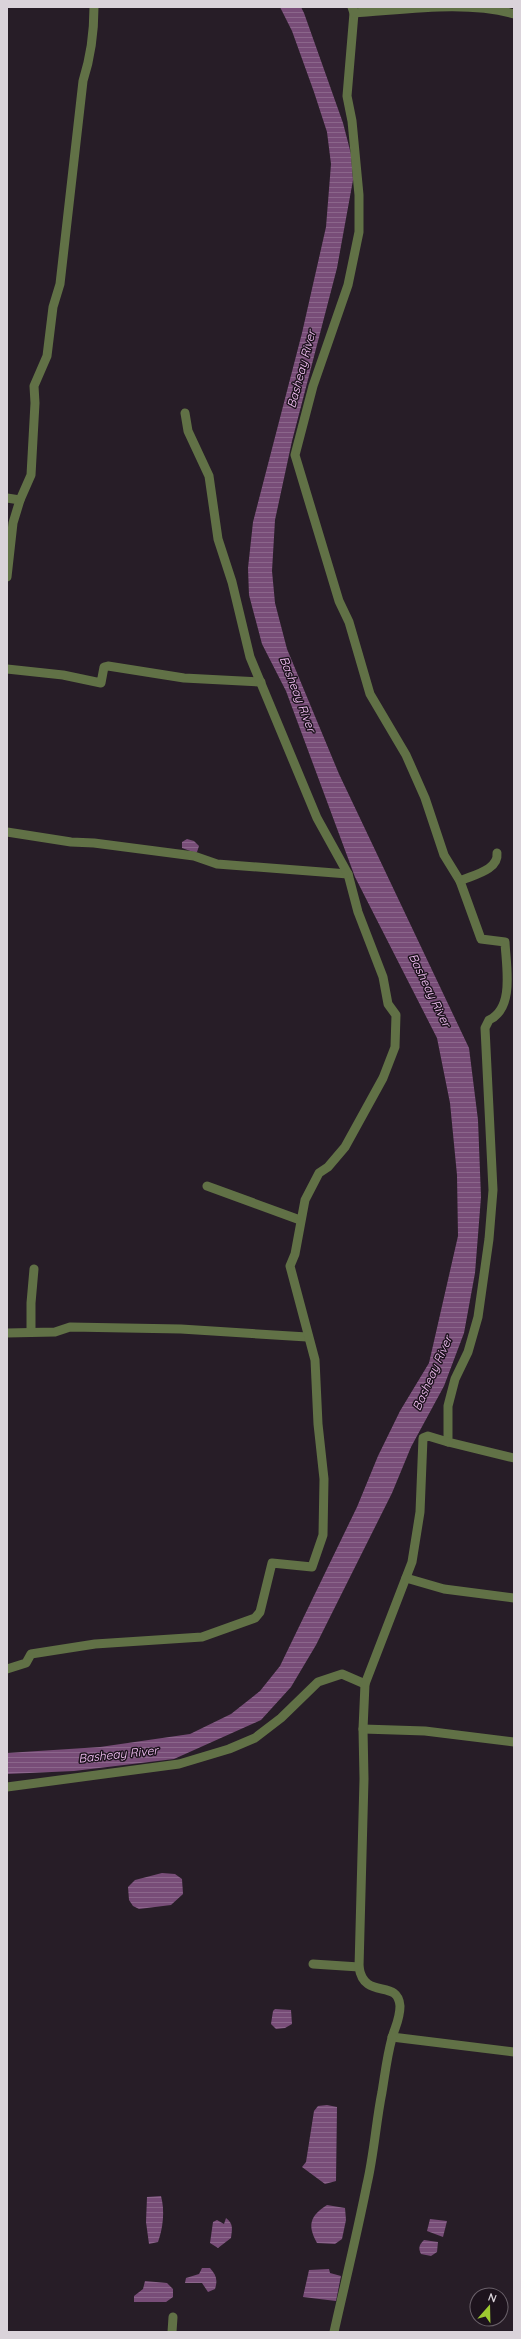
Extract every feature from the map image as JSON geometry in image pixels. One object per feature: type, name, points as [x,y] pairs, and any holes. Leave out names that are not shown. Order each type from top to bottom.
[{"type":"street","points":[[7,577],[13,523],[20,500],[31,475],[35,411],[34,386],[47,356],[53,307],[60,284],[83,81],[90,59],[94,32],[94,7]]},
{"type":"street","points":[[448,1442],[448,1406],[455,1379],[468,1352],[478,1317],[489,1239],[493,1190],[485,1028],[489,1020],[497,1016],[501,1011],[506,993],[510,941],[481,939],[460,880],[444,855],[425,798],[406,755],[370,694],[349,622],[339,601],[295,455],[313,386],[348,285],[359,232],[359,195],[352,121],[347,96],[353,10],[466,8],[500,10],[514,14]]},
{"type":"street","points":[[7,1668],[26,1663],[31,1654],[94,1644],[202,1637],[255,1618],[260,1612],[272,1563],[312,1567],[323,1535],[324,1479],[318,1424],[315,1360],[290,1266],[295,1254],[300,1220],[305,1200],[319,1173],[328,1167],[345,1147],[383,1078],[395,1047],[396,1014],[388,1004],[383,978],[358,912],[348,874],[317,818],[250,657],[232,582],[218,539],[209,476],[188,431],[185,413]]},
{"type":"street","points":[[7,498],[20,500]]},
{"type":"street","points":[[7,669],[63,675],[101,683],[104,667],[108,666],[184,678],[261,682]]},
{"type":"street","points":[[7,832],[71,842],[194,856],[217,864],[348,874]]},
{"type":"street","points":[[460,880],[493,866],[497,859],[497,853]]},
{"type":"street","points":[[207,1186],[300,1220]]},
{"type":"street","points":[[31,1332],[31,1303],[34,1269]]},
{"type":"street","points":[[7,1334],[55,1332],[70,1326],[181,1329],[308,1337]]},
{"type":"street","points":[[334,2332],[368,2183],[392,2037],[399,2024],[399,2000],[395,1994],[365,1984],[361,1978],[359,1967],[365,1684],[412,1562],[420,1512],[423,1438],[428,1436],[514,1458]]},
{"type":"street","points":[[406,1578],[444,1589],[514,1598]]},
{"type":"street","points":[[7,1787],[179,1764],[199,1759],[255,1738],[281,1718],[318,1682],[342,1674],[365,1684]]},
{"type":"street","points":[[363,1729],[424,1731],[514,1742]]},
{"type":"street","points":[[313,1964],[359,1967]]},
{"type":"street","points":[[392,2037],[514,2052]]},
{"type":"street","points":[[172,2332],[173,2317]]},
{"type":"water","name":"Basheay River","points":[[280,7],[301,7],[304,13],[343,123],[351,154],[353,180],[337,268],[292,441],[275,520],[272,571],[275,603],[287,649],[339,774],[469,1048],[478,1120],[481,1197],[475,1273],[464,1333],[444,1386],[411,1447],[392,1493],[316,1645],[291,1687],[261,1720],[174,1759],[74,1771],[7,1774],[7,1753],[100,1747],[190,1734],[231,1714],[260,1691],[280,1666],[357,1507],[378,1456],[400,1411],[429,1363],[458,1236],[457,1175],[450,1103],[437,1038],[355,877],[286,691],[262,644],[249,595],[248,568],[253,522],[302,333],[326,227],[331,164],[327,132],[292,31]]},
{"type":"water","points":[[187,839],[194,841],[199,846],[197,852],[182,848],[182,842]]},
{"type":"water","points":[[162,1873],[175,1874],[182,1879],[183,1894],[171,1905],[139,1909],[133,1906],[129,1900],[128,1887],[135,1880]]},
{"type":"water","points":[[275,2009],[291,2010],[292,2024],[285,2028],[276,2029],[271,2024],[273,2011]]},
{"type":"water","points":[[327,2105],[337,2107],[336,2181],[325,2184],[302,2167],[306,2162],[314,2111],[318,2106]]},
{"type":"water","points":[[161,2196],[163,2219],[161,2231],[158,2242],[149,2244],[146,2222],[147,2197]]},
{"type":"water","points":[[327,2205],[345,2208],[346,2220],[342,2239],[335,2244],[317,2243],[312,2231],[311,2226],[314,2217]]},
{"type":"water","points":[[226,2218],[229,2220],[231,2225],[231,2238],[218,2248],[210,2243],[213,2222],[217,2220],[224,2224]]},
{"type":"water","points":[[430,2219],[447,2221],[443,2237],[427,2231]]},
{"type":"water","points":[[424,2240],[438,2242],[437,2252],[431,2256],[421,2254],[420,2247]]},
{"type":"water","points":[[202,2268],[210,2268],[216,2277],[215,2289],[208,2292],[202,2283],[185,2283],[186,2278],[199,2274]]},
{"type":"water","points":[[329,2269],[330,2273],[341,2276],[336,2301],[303,2297],[309,2270]]},
{"type":"water","points":[[145,2281],[167,2283],[173,2289],[173,2297],[166,2302],[134,2302],[134,2296],[143,2289]]}]
